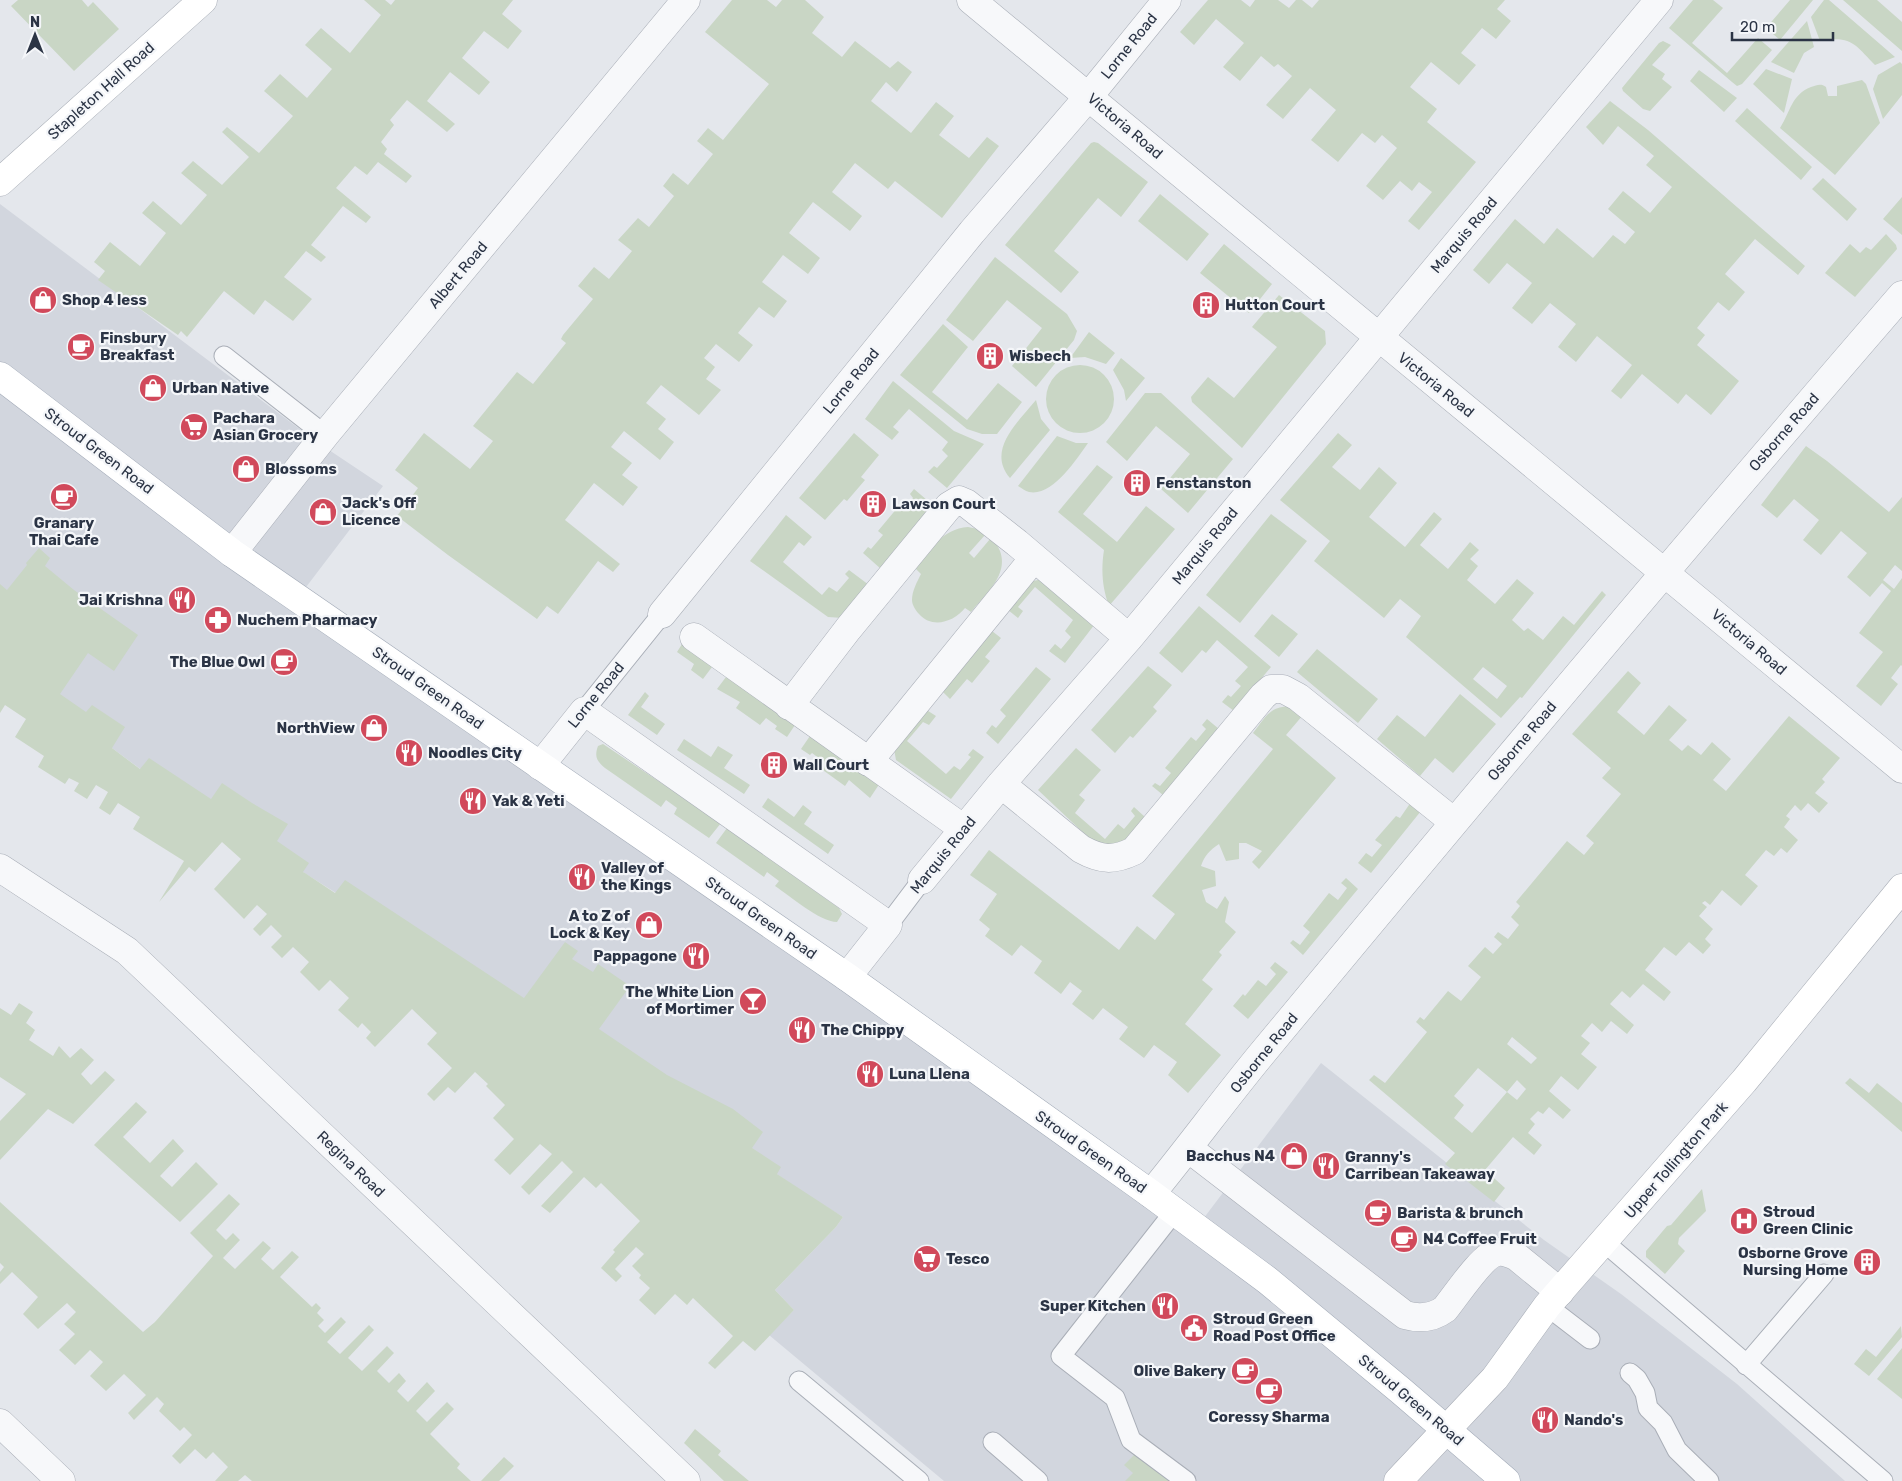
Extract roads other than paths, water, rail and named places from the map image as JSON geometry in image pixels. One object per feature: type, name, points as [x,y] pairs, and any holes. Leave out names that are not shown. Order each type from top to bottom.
[{"type":"main road","name":"Stapleton Hall Road","points":[[0,182],[201,1]]},
{"type":"main road","name":"Stroud Green Road","points":[[0,376],[232,553],[847,977],[1151,1194],[1267,1280],[1506,1481]]},
{"type":"main road","name":"Upper Tollington Park","points":[[1398,1481],[1495,1378],[1554,1299],[1744,1081],[1902,888]]},
{"type":"street","name":"Albert Road","points":[[232,553],[325,435],[686,0]]},
{"type":"street","name":"Victoria Road","points":[[971,0],[1378,337],[1665,571],[1902,769]]},
{"type":"street","name":"Lorne Road","points":[[662,614],[972,232],[1089,96],[1167,0]]},
{"type":"street","name":"Marquis Road","points":[[922,880],[1128,638],[1659,0]]},
{"type":"street","name":"Osborne Road","points":[[1151,1194],[1258,1059],[1454,822],[1665,571],[1902,295]]},
{"type":"street","points":[[789,706],[848,630],[952,503],[959,500],[966,503],[1034,558],[1128,638]]},
{"type":"street","points":[[868,762],[1034,558]]},
{"type":"street","points":[[694,637],[964,829]]},
{"type":"street","points":[[1002,784],[1081,849],[1095,856],[1110,859],[1122,856],[1134,851],[1263,696],[1271,689],[1283,689],[1314,708],[1454,822]]},
{"type":"street","name":"Lorne Road","points":[[540,766],[584,711]]},
{"type":"street","points":[[584,711],[888,925]]},
{"type":"street","name":"Regina Road","points":[[0,868],[127,951],[686,1481]]},
{"type":"street","name":"Marquis Road","points":[[847,977],[888,925]]},
{"type":"street","points":[[1188,1148],[1405,1315],[1421,1317],[1438,1314],[1445,1310],[1487,1258],[1498,1252],[1509,1253],[1517,1258],[1554,1299]]},
{"type":"street","points":[[0,1422],[61,1481]]},
{"type":"lane","points":[[224,356],[325,435]]},
{"type":"lane","name":"Lorne Road","points":[[584,711],[662,614]]},
{"type":"lane","name":"Marquis Road","points":[[888,925],[922,880]]},
{"type":"lane","points":[[1174,1212],[1061,1356],[1115,1398],[1131,1440],[1186,1481]]},
{"type":"lane","points":[[1604,1242],[1883,1481]]},
{"type":"lane","points":[[1746,1365],[1824,1274]]},
{"type":"lane","points":[[1554,1299],[1590,1339]]},
{"type":"lane","points":[[1630,1373],[1637,1379],[1645,1393],[1648,1408],[1663,1423],[1677,1450],[1709,1481]]},
{"type":"lane","points":[[799,1381],[919,1481]]},
{"type":"lane","points":[[993,1442],[1038,1481]]},
{"type":"place","name":"Shop 4 less","points":[[43,300]]},
{"type":"place","name":"Hutton Court","points":[[1206,305]]},
{"type":"place","name":"Finsbury Breakfast","points":[[81,347]]},
{"type":"place","name":"Wisbech","points":[[990,356]]},
{"type":"place","name":"Urban Native","points":[[153,388]]},
{"type":"place","name":"Pachara Asian Grocery","points":[[194,427]]},
{"type":"place","name":"Blossoms","points":[[246,469]]},
{"type":"place","name":"Fenstanston","points":[[1137,483]]},
{"type":"place","name":"Granary Thai Cafe","points":[[64,497]]},
{"type":"place","name":"Lawson Court","points":[[873,504]]},
{"type":"place","name":"Jack's Off Licence","points":[[323,512]]},
{"type":"place","name":"Jai Krishna","points":[[182,600]]},
{"type":"place","name":"Nuchem Pharmacy","points":[[218,620]]},
{"type":"place","name":"The Blue Owl","points":[[284,662]]},
{"type":"place","name":"NorthView","points":[[374,728]]},
{"type":"place","name":"Noodles City","points":[[409,753]]},
{"type":"place","name":"Wall Court","points":[[774,765]]},
{"type":"place","name":"Yak & Yeti","points":[[473,801]]},
{"type":"place","name":"Valley of the Kings","points":[[582,877]]},
{"type":"place","name":"A to Z of Lock & Key","points":[[649,925]]},
{"type":"place","name":"Pappagone","points":[[696,956]]},
{"type":"place","name":"The White Lion of Mortimer","points":[[753,1001]]},
{"type":"place","name":"The Chippy","points":[[802,1030]]},
{"type":"place","name":"Luna Llena","points":[[870,1074]]},
{"type":"place","name":"Bacchus N4","points":[[1294,1156]]},
{"type":"place","name":"Granny's Carribean Takeaway","points":[[1326,1166]]},
{"type":"place","name":"Barista & brunch","points":[[1378,1213]]},
{"type":"place","name":"Stroud Green Clinic","points":[[1744,1221]]},
{"type":"place","name":"N4 Coffee Fruit","points":[[1404,1239]]},
{"type":"place","name":"Tesco","points":[[927,1259]]},
{"type":"place","name":"Osborne Grove Nursing Home","points":[[1867,1262]]},
{"type":"place","name":"Super Kitchen","points":[[1165,1306]]},
{"type":"place","name":"Stroud Green Road Post Office","points":[[1194,1328]]},
{"type":"place","name":"Olive Bakery","points":[[1245,1371]]},
{"type":"place","name":"Coressy Sharma","points":[[1269,1391]]},
{"type":"place","name":"Nando's","points":[[1545,1420]]}]
